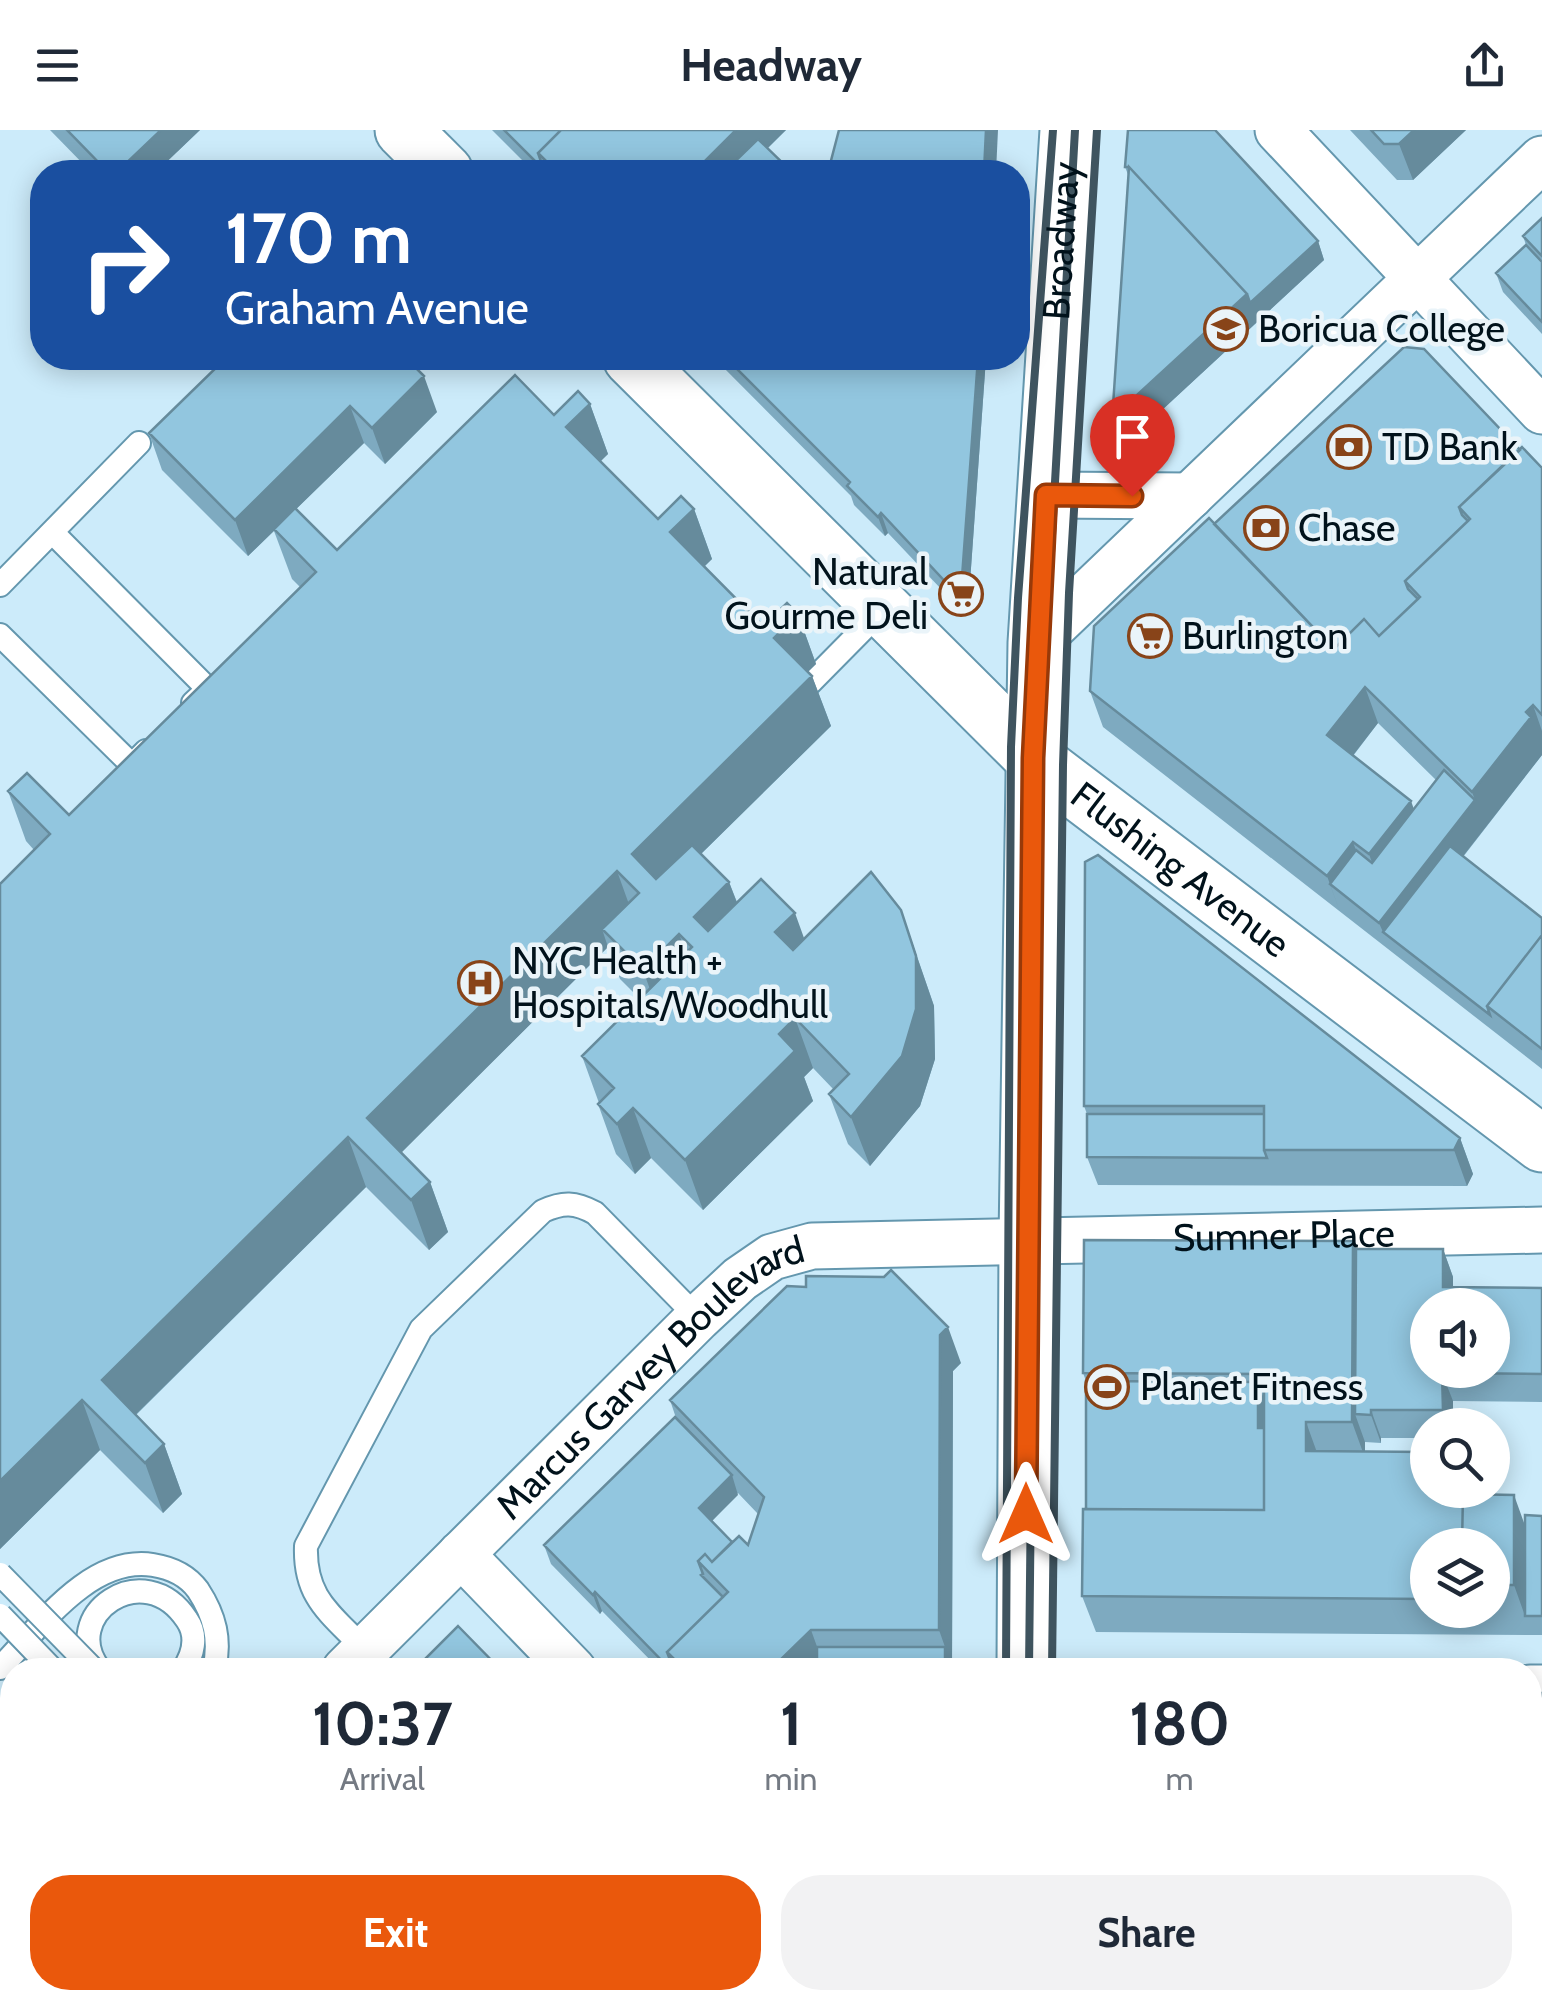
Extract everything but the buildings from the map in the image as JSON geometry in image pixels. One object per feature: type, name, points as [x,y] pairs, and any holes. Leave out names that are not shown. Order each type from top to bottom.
[{"type":"main road","points":[[402,130],[433,160]]},
{"type":"main road","name":"Broadway","points":[[1025,1658],[1036,643],[1068,130]]},
{"type":"main road","name":"Flushing Avenue","points":[[642,370],[1033,758],[1542,1144]]},
{"type":"street","points":[[1278,130],[1542,411]]},
{"type":"street","points":[[1036,643],[1542,159]]},
{"type":"street","points":[[1046,495],[1190,496]]},
{"type":"street","name":"Sumner Place","points":[[1027,1240],[1542,1230]]},
{"type":"street","name":"Marcus Garvey Boulevard","points":[[357,1658],[698,1318],[740,1279],[772,1257],[812,1246],[1027,1240]]},
{"type":"street","points":[[460,1554],[561,1658]]},
{"type":"lane","points":[[0,585],[139,443]]},
{"type":"lane","points":[[52,532],[208,688],[182,714]]},
{"type":"lane","points":[[799,694],[883,609]]},
{"type":"lane","points":[[0,634],[132,765],[157,740]]},
{"type":"lane","points":[[354,1658],[313,1594],[306,1568],[306,1546],[420,1329],[543,1211],[560,1203],[578,1204],[595,1213],[698,1318]]},
{"type":"lane","points":[[10,1658],[86,1582],[109,1568],[136,1562],[168,1567],[191,1580],[209,1607],[218,1639],[216,1658]]},
{"type":"lane","points":[[0,1574],[85,1658]]},
{"type":"lane","points":[[91,1658],[87,1630],[99,1611],[119,1595],[150,1590],[170,1599],[190,1624],[191,1658]]},
{"type":"lane","points":[[0,1614],[42,1658]]},
{"type":"railway","points":[[1006,1658],[1011,747],[1018,598],[1053,130]]},
{"type":"railway","points":[[1029,1658],[1039,764],[1075,130]]},
{"type":"railway","points":[[1052,1658],[1063,765],[1069,593],[1097,130]]},
{"type":"place","name":"Boricua College","points":[[1226,329]]},
{"type":"place","name":"TD Bank","points":[[1349,447]]},
{"type":"place","name":"Chase","points":[[1266,528]]},
{"type":"place","name":"Natural Gourme Deli","points":[[961,594]]},
{"type":"place","name":"Burlington","points":[[1150,636]]},
{"type":"place","name":"NYC Health + Hospitals/Woodhull","points":[[480,983]]},
{"type":"place","name":"Planet Fitness","points":[[1107,1387]]},
{"type":"route","points":[[1026,1514],[1033,758],[1046,495],[1132,496]]}]
